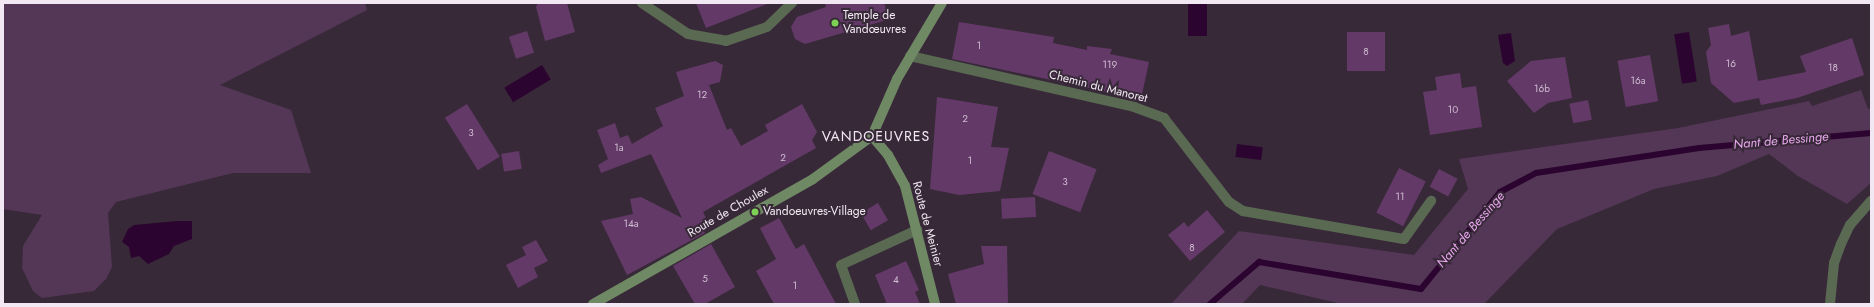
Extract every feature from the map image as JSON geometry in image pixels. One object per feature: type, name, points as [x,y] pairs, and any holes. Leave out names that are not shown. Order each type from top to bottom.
[{"type":"street","points":[[642,3],[688,34],[726,41],[767,27],[792,3]]},
{"type":"street","points":[[872,136],[910,56],[942,3]]},
{"type":"street","name":"Chemin du Manoret","points":[[910,56],[1134,107],[1164,118],[1229,202],[1243,211],[1404,239],[1432,201]]},
{"type":"street","name":"Route de Meinier","points":[[872,136],[901,178],[917,230],[935,304]]},
{"type":"street","name":"Route de Choulex","points":[[593,304],[813,179],[872,136]]},
{"type":"street","points":[[1830,304],[1834,263],[1841,244],[1850,225],[1871,201]]},
{"type":"street","points":[[855,304],[841,265],[917,230]]},
{"type":"shaded area","points":[[365,3],[367,10],[220,85],[291,110],[311,173],[233,173],[116,202],[108,213],[112,267],[106,279],[94,291],[42,298],[33,291],[22,268],[23,246],[42,215],[3,209],[3,4]]},
{"type":"shaded area","points":[[1188,3],[1207,3],[1207,36],[1188,36]]},
{"type":"shaded area","points":[[1689,32],[1697,81],[1682,84],[1674,34]]},
{"type":"shaded area","points":[[1511,33],[1515,61],[1507,66],[1503,63],[1498,35]]},
{"type":"shaded area","points":[[542,65],[551,80],[513,102],[504,88]]},
{"type":"shaded area","points":[[1861,90],[1868,109],[1871,108],[1871,183],[1847,204],[1798,176],[1769,154],[1717,176],[1654,189],[1557,229],[1484,304],[1342,304],[1260,285],[1242,304],[1171,304],[1239,231],[1414,255],[1468,189],[1459,159],[1678,128],[1809,101],[1812,106]]},
{"type":"shaded area","points":[[1237,144],[1263,147],[1261,160],[1235,157]]},
{"type":"shaded area","points":[[192,221],[192,239],[174,246],[169,254],[148,264],[139,256],[131,258],[129,247],[122,242],[128,229],[134,225]]},
{"type":"building","points":[[538,3],[567,3],[575,32],[545,41],[536,7]]},
{"type":"building","points":[[696,3],[767,3],[767,4],[706,28]]},
{"type":"building","name":"Temple de Vandœuvres","points":[[825,3],[884,3],[890,19],[805,44],[795,39],[791,27],[797,17],[826,7]]},
{"type":"building","points":[[959,22],[1054,37],[1053,43],[1087,50],[1087,46],[1112,49],[1110,54],[1149,62],[1141,99],[952,59]]},
{"type":"building","points":[[1729,24],[1731,36],[1749,31],[1758,81],[1806,72],[1800,56],[1852,38],[1864,75],[1797,98],[1761,105],[1759,98],[1734,103],[1711,83],[1706,52],[1711,45],[1708,28]]},
{"type":"building","points":[[527,31],[534,53],[516,59],[509,37]]},
{"type":"building","points":[[1347,32],[1385,32],[1385,71],[1347,71]]},
{"type":"building","points":[[1650,55],[1658,101],[1626,107],[1618,61]]},
{"type":"building","points":[[1565,57],[1572,98],[1548,103],[1534,113],[1507,81],[1531,61]]},
{"type":"building","points":[[715,61],[723,65],[720,82],[709,85],[727,130],[731,128],[741,146],[768,131],[765,125],[802,104],[817,132],[812,140],[816,148],[703,212],[709,224],[702,229],[705,233],[627,275],[601,221],[633,214],[630,199],[641,197],[682,218],[651,154],[601,173],[598,165],[608,159],[597,130],[615,123],[620,138],[628,135],[632,144],[663,126],[655,108],[684,96],[676,72]]},
{"type":"building","points":[[1460,73],[1462,88],[1476,86],[1482,127],[1430,135],[1423,92],[1437,90],[1435,77]]},
{"type":"building","points":[[937,97],[998,107],[991,147],[1009,148],[1000,191],[959,195],[930,189]]},
{"type":"building","points":[[1588,100],[1592,120],[1573,123],[1569,104]]},
{"type":"building","points":[[467,104],[500,157],[478,170],[445,118]]},
{"type":"building","points":[[519,151],[522,169],[504,172],[501,154]]},
{"type":"building","points":[[1049,151],[1097,169],[1080,212],[1033,194]]},
{"type":"building","points":[[1399,168],[1426,182],[1403,226],[1376,213]]},
{"type":"building","points":[[1439,169],[1458,179],[1448,197],[1430,187]]},
{"type":"building","points":[[1035,197],[1036,217],[1002,219],[1001,199]]},
{"type":"building","points":[[878,203],[888,220],[871,230],[861,213]]},
{"type":"building","points":[[1207,210],[1225,232],[1190,261],[1168,235],[1184,222],[1188,227]]},
{"type":"building","points":[[779,218],[796,249],[804,244],[836,304],[774,304],[756,271],[776,259],[760,228]]},
{"type":"building","points":[[536,240],[548,261],[534,268],[538,277],[518,288],[506,265],[526,255],[522,247]]},
{"type":"building","points":[[711,244],[735,287],[705,304],[695,304],[673,266]]},
{"type":"building","points":[[981,246],[1007,246],[1008,304],[956,304],[948,274],[984,264]]},
{"type":"building","points":[[906,261],[919,290],[915,292],[920,304],[887,304],[875,275]]},
{"type":"waterway","name":"Nant de Bessinge","points":[[1210,304],[1259,262],[1421,289],[1500,192],[1536,173],[1699,148],[1871,133]]},
{"type":"place","name":"Temple de Vandœuvres","points":[[835,23]]},
{"type":"place","name":"Vandoeuvres-Village","points":[[755,212]]},
{"type":"district","name":"VANDOEUVRES","points":[[876,136]]}]
